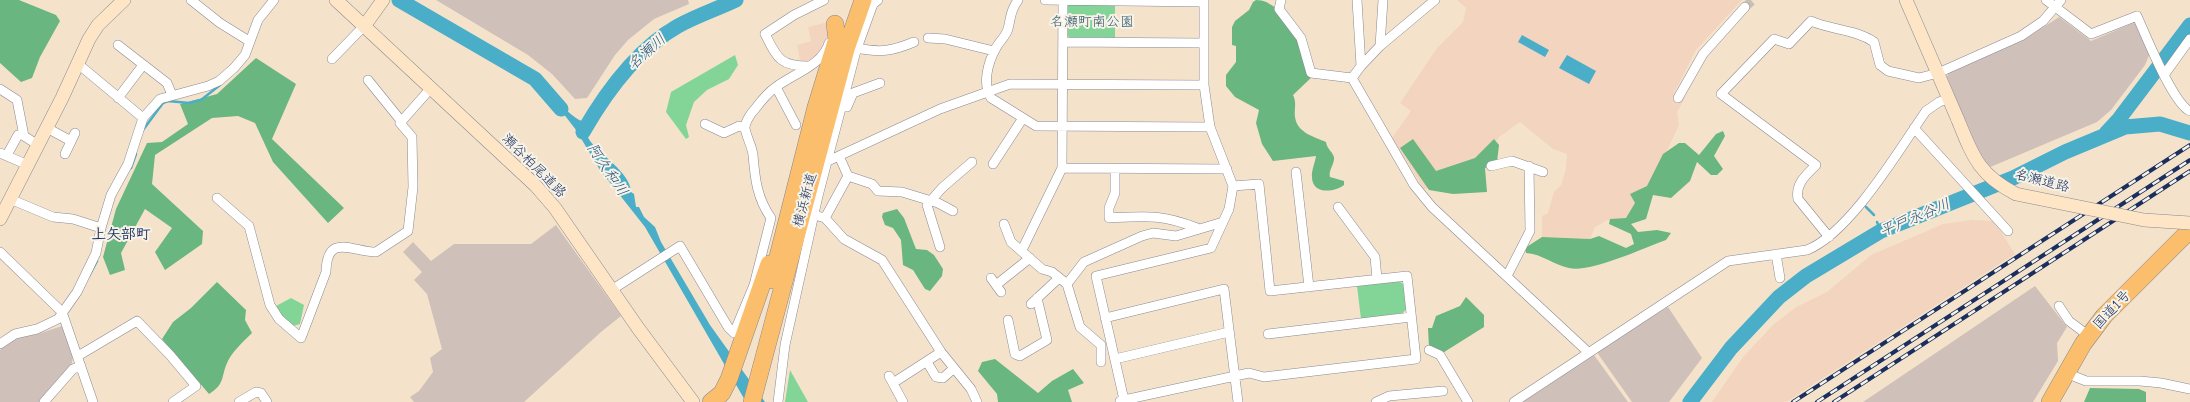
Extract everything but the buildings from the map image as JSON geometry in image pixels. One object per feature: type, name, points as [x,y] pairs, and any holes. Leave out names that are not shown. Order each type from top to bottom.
[{"type":"highway","name":"横浜新道","points":[[752,402],[756,367],[793,197],[833,38],[850,0]]},
{"type":"highway","name":"横浜新道","points":[[741,402],[756,367],[846,49],[863,0]]},
{"type":"highway","points":[[711,402],[722,393],[729,379],[793,197]]},
{"type":"highway","name":"国道1号","points":[[2050,402],[2089,336],[2104,316],[2190,229]]},
{"type":"street","points":[[0,219],[47,128],[89,39],[98,25],[124,0]]},
{"type":"street","points":[[191,0],[220,23],[249,41]]},
{"type":"street","points":[[0,344],[21,331],[37,329],[58,319],[88,271],[96,253],[101,228],[111,195],[128,164],[143,118],[160,99],[196,90],[219,80],[245,55],[258,20],[274,0]]},
{"type":"street","name":"瀬谷柏尾道路","points":[[336,0],[365,25],[535,185],[555,208],[613,289],[638,328],[693,402]]},
{"type":"street","points":[[332,59],[365,25],[384,0]]},
{"type":"street","points":[[779,401],[785,345],[814,215],[857,48],[873,4],[878,0]]},
{"type":"street","points":[[1018,0],[1009,19],[1008,30],[994,51],[990,61],[986,82],[987,92],[991,98],[1036,126],[1210,127]]},
{"type":"street","points":[[1045,0],[1203,1],[1204,85],[1210,127],[1233,186],[1229,209],[1211,248],[1096,276],[1115,359],[1122,400],[1249,373],[1264,377],[1416,359],[1407,276],[1270,291],[1259,184],[1233,186]]},
{"type":"street","points":[[1022,250],[1062,168],[1064,84],[1063,0]]},
{"type":"street","points":[[1281,0],[1279,9],[1301,38],[1312,73],[1352,78]]},
{"type":"street","points":[[1357,0],[1361,66]]},
{"type":"street","points":[[1380,46],[1383,0]]},
{"type":"street","points":[[1352,78],[1380,46],[1435,0]]},
{"type":"street","name":"名瀬道路","points":[[1906,0],[1970,149],[1984,173],[2001,186],[2016,194],[2190,229]]},
{"type":"street","points":[[2046,0],[2091,34],[2137,16],[2164,74],[2183,108],[2190,111]]},
{"type":"street","points":[[1829,237],[1798,199],[1796,193],[1801,182],[1816,165],[1721,94],[1774,39],[1789,44],[1811,21],[1825,27],[1848,30],[1874,42],[1880,65],[1888,71],[1919,78],[1938,73],[2021,36],[2043,21],[2061,0]]},
{"type":"street","points":[[808,66],[790,65],[782,62],[778,58],[765,34],[794,16],[827,1]]},
{"type":"street","points":[[1678,98],[1703,54],[1746,7]]},
{"type":"street","points":[[613,289],[676,247],[680,246],[728,327],[734,333],[754,285],[771,218],[760,201],[755,184],[752,151],[745,128],[753,111],[776,87],[808,66],[833,38]]},
{"type":"street","points":[[928,38],[945,38],[994,51]]},
{"type":"street","points":[[2164,74],[2190,39]]},
{"type":"street","points":[[857,48],[870,51],[892,50],[914,42]]},
{"type":"street","points":[[1064,42],[1204,43]]},
{"type":"street","points":[[118,45],[167,83],[172,95]]},
{"type":"street","points":[[78,63],[143,118]]},
{"type":"street","points":[[118,98],[143,65]]},
{"type":"street","points":[[1352,78],[1414,185],[1432,207],[1588,352]]},
{"type":"street","points":[[217,198],[249,226],[270,305],[279,319],[301,338],[313,302],[326,272],[326,262],[333,250],[341,246],[376,252],[408,231],[413,187],[412,137],[400,123],[402,122],[368,80]]},
{"type":"street","points":[[838,122],[843,119],[853,93],[880,83]]},
{"type":"street","points":[[828,161],[901,126],[1010,84],[1204,85]]},
{"type":"street","points":[[776,87],[796,125]]},
{"type":"street","points":[[402,122],[431,88]]},
{"type":"street","points":[[0,89],[17,100],[23,134],[38,145]]},
{"type":"street","points":[[1514,402],[1728,261],[1819,247],[1859,205],[1930,107],[1948,99]]},
{"type":"street","points":[[993,164],[1022,118]]},
{"type":"street","points":[[705,124],[724,133],[740,126],[745,128]]},
{"type":"street","points":[[47,128],[73,137],[65,154]]},
{"type":"street","points":[[1914,128],[2008,231]]},
{"type":"street","points":[[23,134],[18,135],[3,154],[28,165]]},
{"type":"street","points":[[839,156],[848,176],[872,184],[878,191],[902,192],[930,202],[938,203],[954,211]]},
{"type":"street","points":[[1491,166],[1512,161],[1543,172]]},
{"type":"street","points":[[940,247],[927,205],[942,188],[972,162]]},
{"type":"street","points":[[1507,276],[1530,231],[1529,166]]},
{"type":"street","points":[[1062,168],[1227,169]]},
{"type":"street","points":[[1115,169],[1115,193],[1109,208],[1109,218],[1152,216],[1175,219],[1197,228]]},
{"type":"street","points":[[1296,172],[1309,286]]},
{"type":"street","points":[[825,218],[848,176]]},
{"type":"street","points":[[10,199],[53,217],[74,219],[101,228]]},
{"type":"street","points":[[1338,207],[1375,257],[1377,279]]},
{"type":"street","points":[[814,215],[825,218],[844,239],[882,260],[942,352],[971,389],[977,402]]},
{"type":"street","points":[[1067,284],[1084,262],[1142,236],[1153,233],[1176,236],[1192,232],[1197,228],[1223,222]]},
{"type":"street","points":[[1004,224],[1011,242],[1042,269],[1052,272],[1067,284],[1080,327],[1101,345],[1102,362]]},
{"type":"street","points":[[0,252],[62,312],[93,402]]},
{"type":"street","points":[[1776,254],[1780,278]]},
{"type":"street","points":[[996,285],[1030,258]]},
{"type":"street","points":[[1012,325],[1015,354],[1020,356],[1047,340],[1034,301],[1059,278]]},
{"type":"street","points":[[1106,318],[1224,289],[1238,402]]},
{"type":"street","points":[[2059,306],[2069,321],[2089,336]]},
{"type":"street","points":[[1268,334],[1412,317]]},
{"type":"street","points":[[78,356],[137,321],[170,355],[196,386],[173,402]]},
{"type":"street","points":[[1115,359],[1229,332]]},
{"type":"street","points":[[1429,350],[1440,355],[1468,402]]},
{"type":"street","points":[[903,402],[891,380],[927,362],[942,352]]},
{"type":"street","points":[[927,362],[936,377],[943,378],[954,368]]},
{"type":"street","points":[[44,402],[74,369],[81,366]]},
{"type":"street","points":[[2066,373],[2086,381],[2147,382],[2190,389]]},
{"type":"street","points":[[1376,402],[1389,396],[1443,391]]},
{"type":"street","points":[[239,402],[256,392],[261,393],[267,402]]},
{"type":"shaded area","points":[[436,0],[688,0],[689,4],[654,19],[628,40],[615,55],[587,98],[575,99],[552,74],[528,55]]},
{"type":"shaded area","points":[[1457,0],[1742,0],[1696,50],[1674,93],[1685,98],[1677,112],[1679,125],[1638,212],[1628,222],[1607,220],[1595,227],[1590,239],[1542,237],[1542,216],[1548,213],[1554,192],[1561,185],[1566,169],[1567,154],[1553,149],[1520,122],[1499,137],[1481,165],[1440,185],[1424,189],[1392,138],[1411,111],[1400,103],[1437,48],[1463,22],[1466,8]]},
{"type":"shaded area","points":[[2059,17],[2091,41],[2133,23],[2138,25],[2150,53],[2145,65],[2111,110],[2097,122],[1988,168],[1973,142],[1947,77],[1949,71],[2024,40]]},
{"type":"shaded area","points":[[833,21],[823,49],[813,59],[806,63],[800,60],[797,45],[811,41],[808,27]]},
{"type":"shaded area","points":[[1972,220],[1994,221],[2015,254],[1786,402],[1712,402],[1743,357],[1773,325],[1796,307],[1827,292],[1871,255],[1943,224]]},
{"type":"shaded area","points":[[556,225],[621,316],[601,332],[524,402],[414,402],[410,397],[419,391],[433,372],[430,358],[442,349],[427,294],[414,280],[422,272],[403,252],[413,242],[431,261],[454,244],[531,244]]},
{"type":"shaded area","points":[[2035,286],[2067,327],[2057,343],[2058,361],[2033,402],[1863,402]]},
{"type":"shaded area","points":[[1668,307],[1702,358],[1669,402],[1632,402],[1596,351]]},
{"type":"shaded area","points":[[62,326],[73,357],[71,367],[39,402],[0,402],[0,350],[20,337],[38,334]]},
{"type":"shaded area","points":[[1594,355],[1628,402],[1522,402]]},
{"type":"green space","points":[[0,0],[19,0],[56,15],[60,21],[40,57],[32,78],[21,82],[0,63]]},
{"type":"green space","points":[[1256,0],[1267,2],[1285,18],[1293,30],[1305,55],[1313,76],[1293,95],[1295,101],[1296,122],[1307,134],[1326,142],[1334,157],[1330,177],[1344,181],[1344,185],[1340,187],[1330,190],[1320,190],[1316,187],[1313,183],[1312,175],[1316,156],[1273,161],[1262,144],[1256,123],[1259,110],[1235,97],[1226,86],[1226,75],[1236,62],[1236,46],[1232,45],[1232,27],[1235,21],[1249,10],[1253,2]]},
{"type":"green space","name":"名瀬町南公園","points":[[1068,5],[1115,5],[1115,39],[1070,38],[1068,36]]},
{"type":"green space","points":[[735,55],[738,65],[729,79],[707,90],[694,102],[686,125],[689,137],[686,139],[666,112],[671,92]]},
{"type":"green space","points":[[256,58],[296,84],[272,139],[344,208],[328,223],[273,162],[255,123],[238,116],[212,118],[155,155],[152,184],[203,231],[202,244],[165,270],[155,252],[172,228],[145,209],[121,253],[125,270],[110,275],[103,257],[116,209],[147,143],[162,142],[188,124],[180,104],[217,94]]},
{"type":"green space","points":[[1723,131],[1725,136],[1714,156],[1723,169],[1717,175],[1711,175],[1697,162],[1690,181],[1671,198],[1653,195],[1646,219],[1631,224],[1638,232],[1657,230],[1671,233],[1666,240],[1631,254],[1590,267],[1578,269],[1564,267],[1537,255],[1526,253],[1525,248],[1542,237],[1590,239],[1599,236],[1626,248],[1634,244],[1631,234],[1609,224],[1610,219],[1626,218],[1635,203],[1630,194],[1647,186],[1663,154],[1679,143],[1685,143],[1699,155],[1716,134]]},
{"type":"green space","points":[[1413,139],[1436,171],[1475,158],[1494,139],[1499,145],[1497,162],[1485,168],[1487,192],[1453,194],[1429,190],[1400,148]]},
{"type":"green space","points":[[897,209],[904,218],[916,249],[927,250],[934,255],[943,269],[942,276],[930,291],[925,289],[913,270],[903,265],[901,240],[893,228],[885,225],[882,217],[883,213]]},
{"type":"green space","points":[[1399,281],[1404,285],[1407,308],[1403,313],[1361,319],[1357,286]]},
{"type":"green space","points":[[217,282],[246,310],[245,320],[252,333],[231,355],[226,365],[221,382],[215,390],[209,394],[162,339],[173,322],[191,308]]},
{"type":"green space","points":[[1466,297],[1484,315],[1484,327],[1441,354],[1429,348],[1428,328],[1432,328],[1436,316],[1460,306]]},
{"type":"green space","points":[[291,298],[304,305],[300,324],[293,326],[282,316],[276,306]]},
{"type":"green space","points":[[995,359],[1038,393],[1052,381],[1073,369],[1084,383],[1068,390],[1072,402],[998,402],[997,394],[978,371],[982,362]]},
{"type":"green space","points":[[790,370],[808,402],[785,402]]},
{"type":"green space","points":[[2090,388],[2139,389],[2146,392],[2146,402],[2084,402]]},
{"type":"water","points":[[1522,35],[1549,50],[1545,57],[1518,42]]},
{"type":"water","points":[[1567,55],[1596,71],[1589,84],[1559,68]]},
{"type":"water","points":[[537,79],[574,117],[581,121],[586,122],[595,112],[587,132],[588,138],[624,175],[629,183],[631,192],[634,194],[636,207],[639,207],[644,217],[655,227],[661,242],[710,325],[765,402],[746,402],[645,227],[600,170],[576,130]]},
{"type":"waterway","name":"阿久和川","points":[[399,0],[535,79],[561,109]]},
{"type":"waterway","name":"名瀬川","points":[[583,132],[612,87],[636,59],[649,47],[678,26],[736,0]]},
{"type":"waterway","points":[[2106,133],[2119,119],[2190,25]]},
{"type":"waterway","points":[[143,130],[163,103],[168,101],[189,103],[201,100],[220,85]]},
{"type":"waterway","name":"平戸永谷川","points":[[1690,402],[1731,348],[1779,297],[1806,276],[1881,231],[2013,178],[2065,152],[2125,127],[2160,124],[2190,133]]},
{"type":"waterway","points":[[131,168],[136,154]]},
{"type":"waterway","points":[[1866,207],[1874,215]]},
{"type":"waterway","points":[[1877,222],[1881,231]]},
{"type":"waterway","points":[[89,276],[97,261]]},
{"type":"tunnel","points":[[1745,7],[1753,0]]},
{"type":"railway","points":[[1793,402],[2190,145]]},
{"type":"railway","points":[[1817,402],[2190,160]]},
{"type":"railway","points":[[1834,402],[2190,171]]},
{"type":"district","name":"上矢部町","points":[[121,235]]}]
